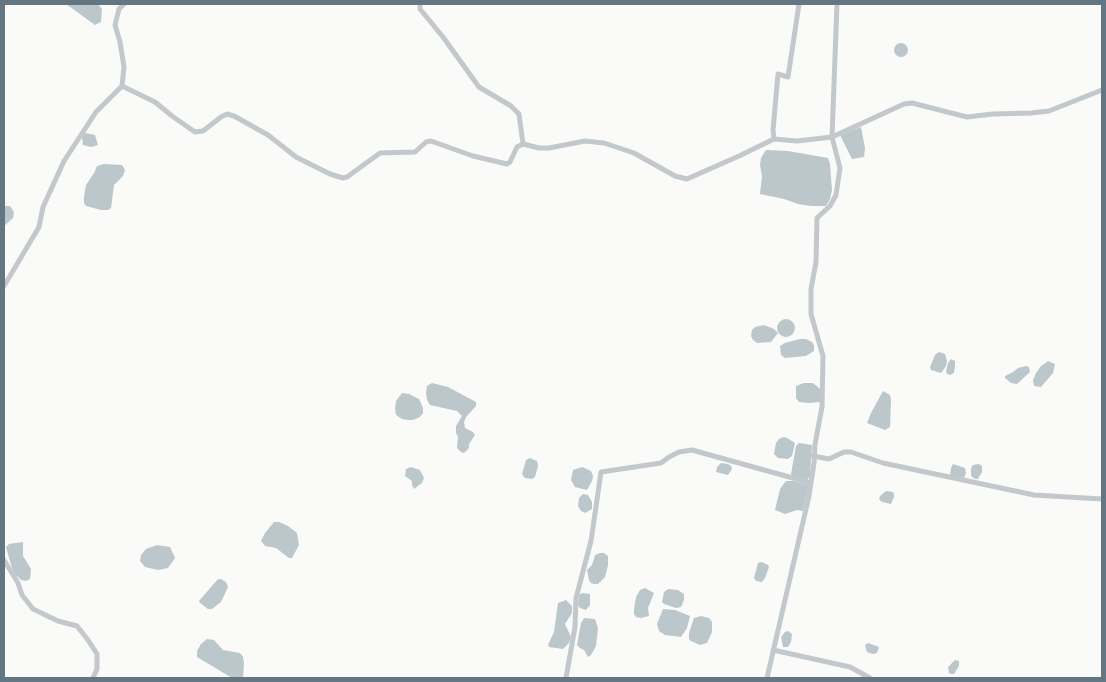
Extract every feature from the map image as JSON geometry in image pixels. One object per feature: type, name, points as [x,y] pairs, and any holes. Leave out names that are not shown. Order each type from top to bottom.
[{"type":"street","points":[[4,286],[39,227],[43,207],[64,161],[96,112],[122,86],[124,67],[115,25],[119,8],[124,4]]},
{"type":"street","points":[[420,4],[420,8],[479,87],[511,106],[519,114],[523,144]]},
{"type":"street","points":[[774,139],[773,130],[778,74],[788,77],[799,4]]},
{"type":"street","points":[[767,678],[811,483],[814,463],[813,456],[821,420],[823,356],[811,314],[811,289],[816,262],[817,218],[830,206],[836,195],[840,168],[832,137],[837,4]]},
{"type":"street","points":[[122,86],[155,102],[195,132],[203,131],[227,114],[234,116],[268,135],[296,157],[330,174],[343,178],[380,153],[415,152],[426,142],[431,141],[473,156],[507,164],[518,147],[523,144],[539,148],[550,148],[585,141],[604,143],[634,153],[675,176],[687,179],[774,139],[797,141],[832,137],[904,104],[912,103],[967,117],[1049,112],[1102,90]]},
{"type":"street","points":[[566,678],[575,627],[576,598],[591,541],[601,472],[662,463],[679,452],[692,450],[811,483]]},
{"type":"street","points":[[813,456],[829,459],[844,452],[851,452],[883,463],[1034,495],[1102,499]]},
{"type":"street","points":[[4,560],[18,583],[22,595],[33,609],[58,621],[77,626],[88,640],[97,654],[93,678]]},
{"type":"street","points":[[773,650],[850,668],[870,678]]},
{"type":"shaded area","points":[[66,4],[98,4],[102,9],[101,22],[95,25]]},
{"type":"shaded area","points":[[901,43],[906,45],[908,50],[906,55],[901,57],[896,55],[894,50],[896,45]]},
{"type":"shaded area","points":[[861,127],[865,148],[864,157],[852,159],[840,135]]},
{"type":"shaded area","points":[[85,133],[95,135],[98,145],[91,147],[83,145],[82,137]]},
{"type":"shaded area","points":[[766,150],[788,151],[828,158],[832,190],[826,206],[798,204],[760,194],[762,176],[760,165],[761,158]]},
{"type":"shaded area","points":[[104,164],[122,165],[125,170],[123,176],[114,185],[111,208],[108,210],[86,206],[84,203],[86,185],[97,166]]},
{"type":"shaded area","points":[[10,206],[14,212],[13,218],[4,226],[4,207]]},
{"type":"shaded area","points":[[786,319],[792,322],[795,328],[792,334],[786,337],[780,334],[777,328],[780,322]]},
{"type":"shaded area","points":[[764,325],[778,333],[771,342],[757,343],[751,336],[752,330],[755,327]]},
{"type":"shaded area","points":[[800,339],[812,342],[814,351],[806,356],[785,358],[781,355],[780,346]]},
{"type":"shaded area","points":[[939,352],[945,354],[947,361],[941,373],[931,370],[930,367],[935,355]]},
{"type":"shaded area","points":[[951,359],[955,361],[955,366],[954,373],[950,375],[946,371]]},
{"type":"shaded area","points":[[1048,361],[1055,364],[1053,373],[1041,387],[1034,386],[1033,380],[1036,373]]},
{"type":"shaded area","points":[[1029,367],[1030,372],[1017,384],[1011,383],[1005,378],[1005,376],[1018,368]]},
{"type":"shaded area","points":[[432,383],[448,387],[476,402],[476,406],[464,422],[465,428],[475,435],[469,444],[469,448],[464,453],[457,448],[458,437],[456,433],[456,426],[462,416],[457,411],[430,405],[426,393],[427,386]]},
{"type":"shaded area","points":[[804,383],[813,383],[820,389],[820,402],[799,402],[796,398],[796,386]]},
{"type":"shaded area","points":[[883,391],[890,395],[891,400],[890,427],[885,430],[867,423]]},
{"type":"shaded area","points":[[402,393],[419,399],[423,408],[423,413],[420,417],[408,420],[396,415],[396,401]]},
{"type":"shaded area","points":[[783,437],[795,443],[792,456],[788,459],[778,458],[774,454],[776,443]]},
{"type":"shaded area","points":[[799,443],[812,445],[810,476],[807,480],[792,476],[791,474],[796,446]]},
{"type":"shaded area","points":[[530,458],[537,461],[538,466],[535,477],[532,479],[525,478],[522,474],[526,460]]},
{"type":"shaded area","points":[[721,463],[731,466],[732,469],[728,475],[716,472],[717,467]]},
{"type":"shaded area","points":[[953,464],[965,468],[964,478],[950,475]]},
{"type":"shaded area","points":[[979,464],[982,466],[982,472],[978,479],[975,479],[971,476],[971,468],[973,465]]},
{"type":"shaded area","points":[[411,467],[420,470],[424,478],[422,483],[414,489],[412,481],[405,476],[406,469]]},
{"type":"shaded area","points":[[582,467],[591,471],[593,476],[587,490],[575,487],[571,480],[573,470]]},
{"type":"shaded area","points":[[786,481],[809,485],[803,511],[797,510],[785,514],[775,510],[780,489]]},
{"type":"shaded area","points":[[886,491],[893,492],[894,494],[891,504],[882,502],[879,499]]},
{"type":"shaded area","points":[[583,494],[588,495],[592,502],[592,509],[585,513],[578,506],[579,498]]},
{"type":"shaded area","points":[[274,522],[288,526],[297,533],[299,545],[292,558],[289,558],[276,548],[265,546],[261,541]]},
{"type":"shaded area","points":[[23,542],[23,556],[31,569],[30,579],[26,581],[21,580],[13,572],[6,547],[9,544]]},
{"type":"shaded area","points":[[157,545],[170,547],[175,558],[168,568],[158,570],[145,567],[140,561],[141,555],[146,549]]},
{"type":"shaded area","points":[[600,553],[608,556],[608,565],[605,577],[598,584],[594,584],[589,580],[587,570],[592,565],[595,555]]},
{"type":"shaded area","points":[[762,562],[769,567],[762,582],[756,581],[754,578],[758,563]]},
{"type":"shaded area","points":[[218,579],[226,582],[228,587],[221,602],[212,609],[208,609],[199,601]]},
{"type":"shaded area","points":[[645,588],[654,593],[648,608],[649,616],[636,617],[634,609],[636,597],[640,590]]},
{"type":"shaded area","points":[[668,589],[678,590],[684,594],[681,607],[676,608],[662,602],[664,592]]},
{"type":"shaded area","points":[[582,593],[590,594],[590,605],[586,610],[578,605],[579,595]]},
{"type":"shaded area","points":[[566,600],[572,606],[572,613],[565,624],[571,637],[569,643],[563,649],[549,647],[548,645],[554,632],[558,603]]},
{"type":"shaded area","points":[[663,609],[675,610],[690,616],[687,628],[681,637],[665,635],[659,631],[657,624]]},
{"type":"shaded area","points":[[701,616],[709,618],[712,622],[712,632],[707,643],[700,645],[689,639],[689,633],[694,618]]},
{"type":"shaded area","points":[[584,618],[595,619],[598,628],[596,646],[588,657],[584,650],[577,645],[581,623]]},
{"type":"shaded area","points":[[788,631],[792,634],[791,642],[788,647],[783,647],[781,637]]},
{"type":"shaded area","points":[[207,639],[214,640],[223,650],[240,653],[244,663],[243,678],[232,678],[197,657],[197,651]]},
{"type":"shaded area","points":[[868,643],[879,647],[877,653],[867,652],[865,645]]},
{"type":"shaded area","points":[[955,660],[959,661],[959,666],[954,674],[951,674],[948,667]]}]
